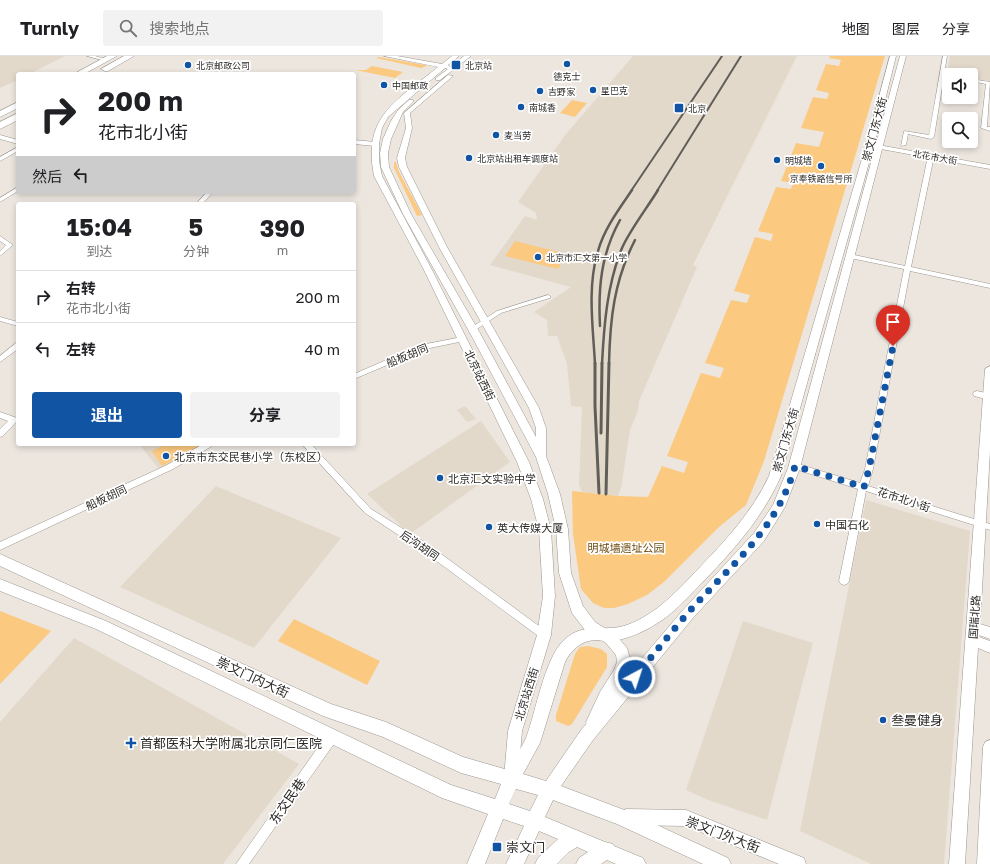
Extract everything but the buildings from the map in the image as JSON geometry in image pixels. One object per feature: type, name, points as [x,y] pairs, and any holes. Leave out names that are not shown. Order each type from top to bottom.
[{"type":"highway","points":[[100,72],[130,56]]},
{"type":"highway","points":[[82,72],[110,58]]},
{"type":"highway","points":[[0,114],[16,106]]},
{"type":"highway","points":[[0,126],[16,117]]},
{"type":"main road","points":[[387,56],[443,66],[456,66],[468,56]]},
{"type":"main road","points":[[420,56],[449,61],[456,66]]},
{"type":"main road","name":"北京站西街","points":[[456,56],[385,116],[379,128],[375,144],[375,161],[378,176],[427,268],[523,462],[537,499],[545,530],[548,556],[549,596],[544,635],[515,731],[511,780]]},
{"type":"main road","name":"崇文门东大街","points":[[515,864],[549,790],[587,735],[688,614],[759,537],[779,507],[795,466],[850,256],[893,56]]},
{"type":"main road","name":"崇文门东大街","points":[[603,635],[611,635],[636,628],[669,607],[741,532],[768,495],[903,56]]},
{"type":"main road","name":"北京站西街","points":[[431,254],[427,240],[392,172],[389,160],[395,135],[400,123],[407,113],[450,78],[456,66]]},
{"type":"main road","name":"北京站西街","points":[[456,66],[400,111],[392,127],[384,153],[385,167],[407,214],[431,254],[541,458],[554,494],[562,529],[566,573],[577,610],[590,626],[603,635]]},
{"type":"main road","points":[[407,113],[409,128],[401,158],[403,167],[443,247],[534,408],[541,428],[541,458]]},
{"type":"main road","name":"北花市大街","points":[[875,143],[903,145],[990,162]]},
{"type":"main road","name":"北花市大街","points":[[875,143],[931,156],[990,167]]},
{"type":"main road","name":"国瑞北路","points":[[957,864],[973,634],[985,525],[985,396],[990,369]]},
{"type":"main road","name":"崇文门内大街","points":[[0,560],[328,711],[386,730],[461,764],[511,780]]},
{"type":"main road","name":"崇文门内大街","points":[[0,585],[101,625],[448,792],[499,809]]},
{"type":"main road","points":[[973,634],[990,633]]},
{"type":"main road","name":"北京站西街","points":[[511,780],[534,736],[562,651],[569,644],[583,636],[593,634],[603,635]]},
{"type":"main road","points":[[973,634],[990,646]]},
{"type":"main road","name":"崇文门东大街","points":[[587,735],[605,697],[620,673],[624,662],[622,652],[611,639],[603,635]]},
{"type":"main road","points":[[985,864],[990,748]]},
{"type":"main road","points":[[476,864],[511,780]]},
{"type":"main road","name":"崇文门外大街","points":[[511,780],[549,790],[622,817],[722,864]]},
{"type":"main road","points":[[499,809],[576,838],[611,857],[637,864]]},
{"type":"main road","name":"崇文门外大街","points":[[622,817],[686,818],[798,864]]},
{"type":"main road","points":[[544,864],[563,846],[576,838]]},
{"type":"main road","points":[[585,864],[611,857]]},
{"type":"street","points":[[89,56],[110,58]]},
{"type":"street","points":[[943,68],[945,56]]},
{"type":"street","points":[[903,145],[906,132],[931,137],[942,75]]},
{"type":"street","points":[[978,81],[989,83],[984,128],[990,129]]},
{"type":"street","points":[[0,137],[16,141]]},
{"type":"street","points":[[356,142],[375,144]]},
{"type":"street","points":[[0,159],[16,150]]},
{"type":"street","points":[[844,581],[860,496],[869,469],[907,269],[931,156]]},
{"type":"street","points":[[0,200],[16,190]]},
{"type":"street","points":[[201,202],[208,194]]},
{"type":"street","points":[[0,238],[10,245],[0,254]]},
{"type":"street","points":[[850,256],[990,286]]},
{"type":"street","points":[[472,329],[499,312],[548,297]]},
{"type":"street","points":[[0,319],[16,323]]},
{"type":"street","name":"船板胡同","points":[[356,376],[423,347],[462,338]]},
{"type":"street","points":[[0,360],[16,347]]},
{"type":"street","points":[[0,415],[14,420],[0,434]]},
{"type":"street","name":"船板胡同","points":[[0,546],[170,467],[206,446]]},
{"type":"street","name":"后沟胡同","points":[[308,446],[368,511],[426,548],[544,635]]},
{"type":"street","name":"花市北小街","points":[[795,466],[985,525]]},
{"type":"street","name":"东交民巷","points":[[242,864],[332,737]]},
{"type":"shaded area","points":[[0,56],[65,56],[33,72],[16,72],[16,81],[0,88]]},
{"type":"shaded area","points":[[633,56],[797,56],[693,265],[697,267],[639,401],[638,411],[630,430],[621,488],[618,496],[582,492],[579,485],[582,407],[571,406],[567,364],[557,336],[548,336],[547,320],[534,312],[571,287],[490,265],[525,216],[537,220],[536,213],[518,202],[566,134]]},
{"type":"shaded area","points":[[950,56],[990,56],[990,81],[978,79],[978,68],[948,68]]},
{"type":"shaded area","points":[[465,406],[476,419],[467,422],[457,410]]},
{"type":"shaded area","name":"北京汇文实验中学","points":[[481,421],[510,462],[410,534],[367,494]]},
{"type":"shaded area","name":"北京市东交民巷小学（东校区）","points":[[141,446],[202,446],[159,469]]},
{"type":"shaded area","points":[[216,486],[341,538],[254,648],[120,587]]},
{"type":"shaded area","points":[[866,500],[970,531],[944,864],[871,864],[800,831]]},
{"type":"shaded area","points":[[743,621],[813,643],[767,820],[708,800],[686,790]]},
{"type":"shaded area","name":"首都医科大学附属北京同仁医院","points":[[74,638],[299,764],[223,864],[0,864],[0,722]]},
{"type":"green space","name":"明城墙遗址公园","points":[[830,56],[885,56],[764,461],[746,505],[719,527],[664,582],[647,595],[628,604],[614,608],[604,608],[593,603],[581,589],[573,534],[572,491],[618,496],[648,497],[662,466],[684,473],[688,462],[667,456],[701,373],[720,378],[724,368],[705,363],[731,300],[747,303],[750,295],[734,291],[755,237],[771,241],[773,234],[758,231],[776,187],[791,189],[793,183],[781,181],[796,143],[819,147],[824,132],[801,128],[813,97],[827,99],[829,93],[816,90],[826,64],[839,66],[841,60],[829,58]]},
{"type":"green space","points":[[379,57],[427,66],[421,68],[376,58]]},
{"type":"green space","points":[[372,66],[403,72],[395,78],[355,70],[366,70]]},
{"type":"green space","points":[[572,100],[587,103],[575,117],[560,113]]},
{"type":"green space","points":[[394,162],[396,162],[398,170],[422,215],[417,216],[394,168]]},
{"type":"green space","points":[[515,241],[567,254],[558,269],[505,256]]},
{"type":"green space","points":[[162,446],[201,446],[162,466],[152,451]]},
{"type":"green space","points":[[0,611],[51,631],[0,684]]},
{"type":"green space","points":[[294,619],[380,661],[367,685],[278,641]]},
{"type":"green space","points":[[588,646],[601,649],[607,654],[607,667],[572,724],[568,726],[556,721],[556,715],[575,654],[580,647]]},
{"type":"railway","points":[[631,191],[722,56]]},
{"type":"railway","points":[[657,191],[741,56]]},
{"type":"railway","points":[[595,364],[592,321],[592,293],[595,265],[604,235],[612,219],[632,190]]},
{"type":"railway","points":[[602,364],[607,305],[617,262],[629,234],[658,190]]},
{"type":"railway","points":[[600,326],[600,285],[602,272],[609,246],[620,220]]},
{"type":"railway","points":[[609,364],[614,300],[622,270],[635,240]]},
{"type":"railway","points":[[601,433],[602,363]]},
{"type":"railway","points":[[606,494],[609,363]]},
{"type":"railway","points":[[595,364],[595,406],[599,493]]},
{"type":"place","name":"德克士","points":[[567,64]]},
{"type":"place","name":"北京邮政公司","points":[[188,65]]},
{"type":"place","name":"北京站","points":[[456,65]]},
{"type":"place","name":"中国邮政","points":[[384,85]]},
{"type":"place","name":"星巴克","points":[[593,90]]},
{"type":"place","name":"吉野家","points":[[540,91]]},
{"type":"place","name":"南城香","points":[[521,107]]},
{"type":"place","name":"北京","points":[[679,108]]},
{"type":"place","name":"麦当劳","points":[[496,135]]},
{"type":"place","name":"北京站出租车调度站","points":[[469,158]]},
{"type":"place","name":"明城墙","points":[[777,160]]},
{"type":"place","name":"京奉铁路信号所","points":[[821,166]]},
{"type":"place","name":"北京市汇文第一小学","points":[[538,257]]},
{"type":"place","name":"北京市东交民巷小学（东校区）","points":[[166,456]]},
{"type":"place","name":"北京汇文实验中学","points":[[440,478]]},
{"type":"place","name":"中国石化","points":[[817,524]]},
{"type":"place","name":"英大传媒大厦","points":[[489,527]]},
{"type":"place","name":"叁曼健身","points":[[883,720]]},
{"type":"place","name":"首都医科大学附属北京同仁医院","points":[[131,743]]},
{"type":"place","name":"崇文门","points":[[497,847]]},
{"type":"route","points":[[635,677],[688,614],[759,537],[779,507],[795,466],[864,487],[869,469],[893,346]]}]
